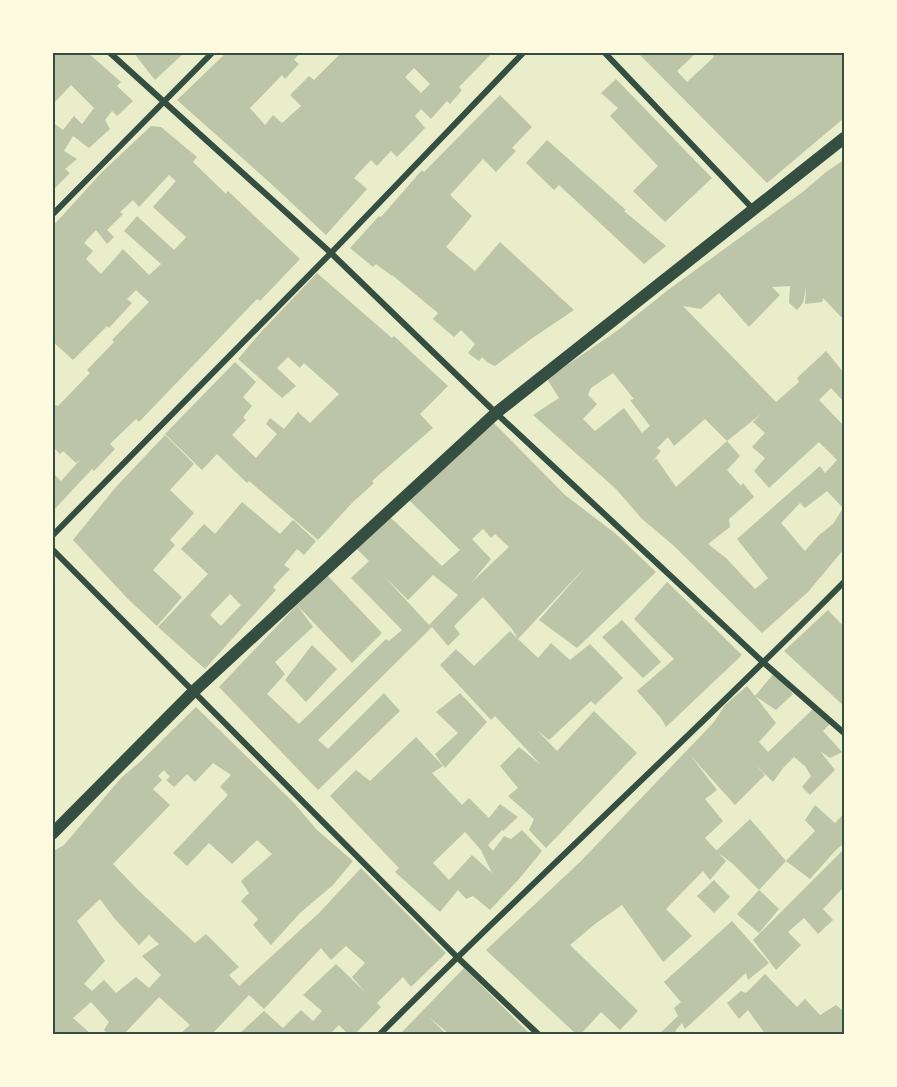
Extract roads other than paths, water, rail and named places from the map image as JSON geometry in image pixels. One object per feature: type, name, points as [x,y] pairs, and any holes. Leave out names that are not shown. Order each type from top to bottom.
[{"type":"main road","points":[[52,834],[194,691],[496,413],[844,138]]},
{"type":"street","points":[[109,52],[331,253],[496,413],[764,663],[844,733]]},
{"type":"street","points":[[52,215],[213,52]]},
{"type":"street","points":[[52,536],[331,253],[524,52]]},
{"type":"street","points":[[604,52],[754,210]]},
{"type":"street","points":[[52,549],[457,957],[538,1035]]},
{"type":"street","points":[[380,1035],[457,957],[764,663],[844,582]]}]
